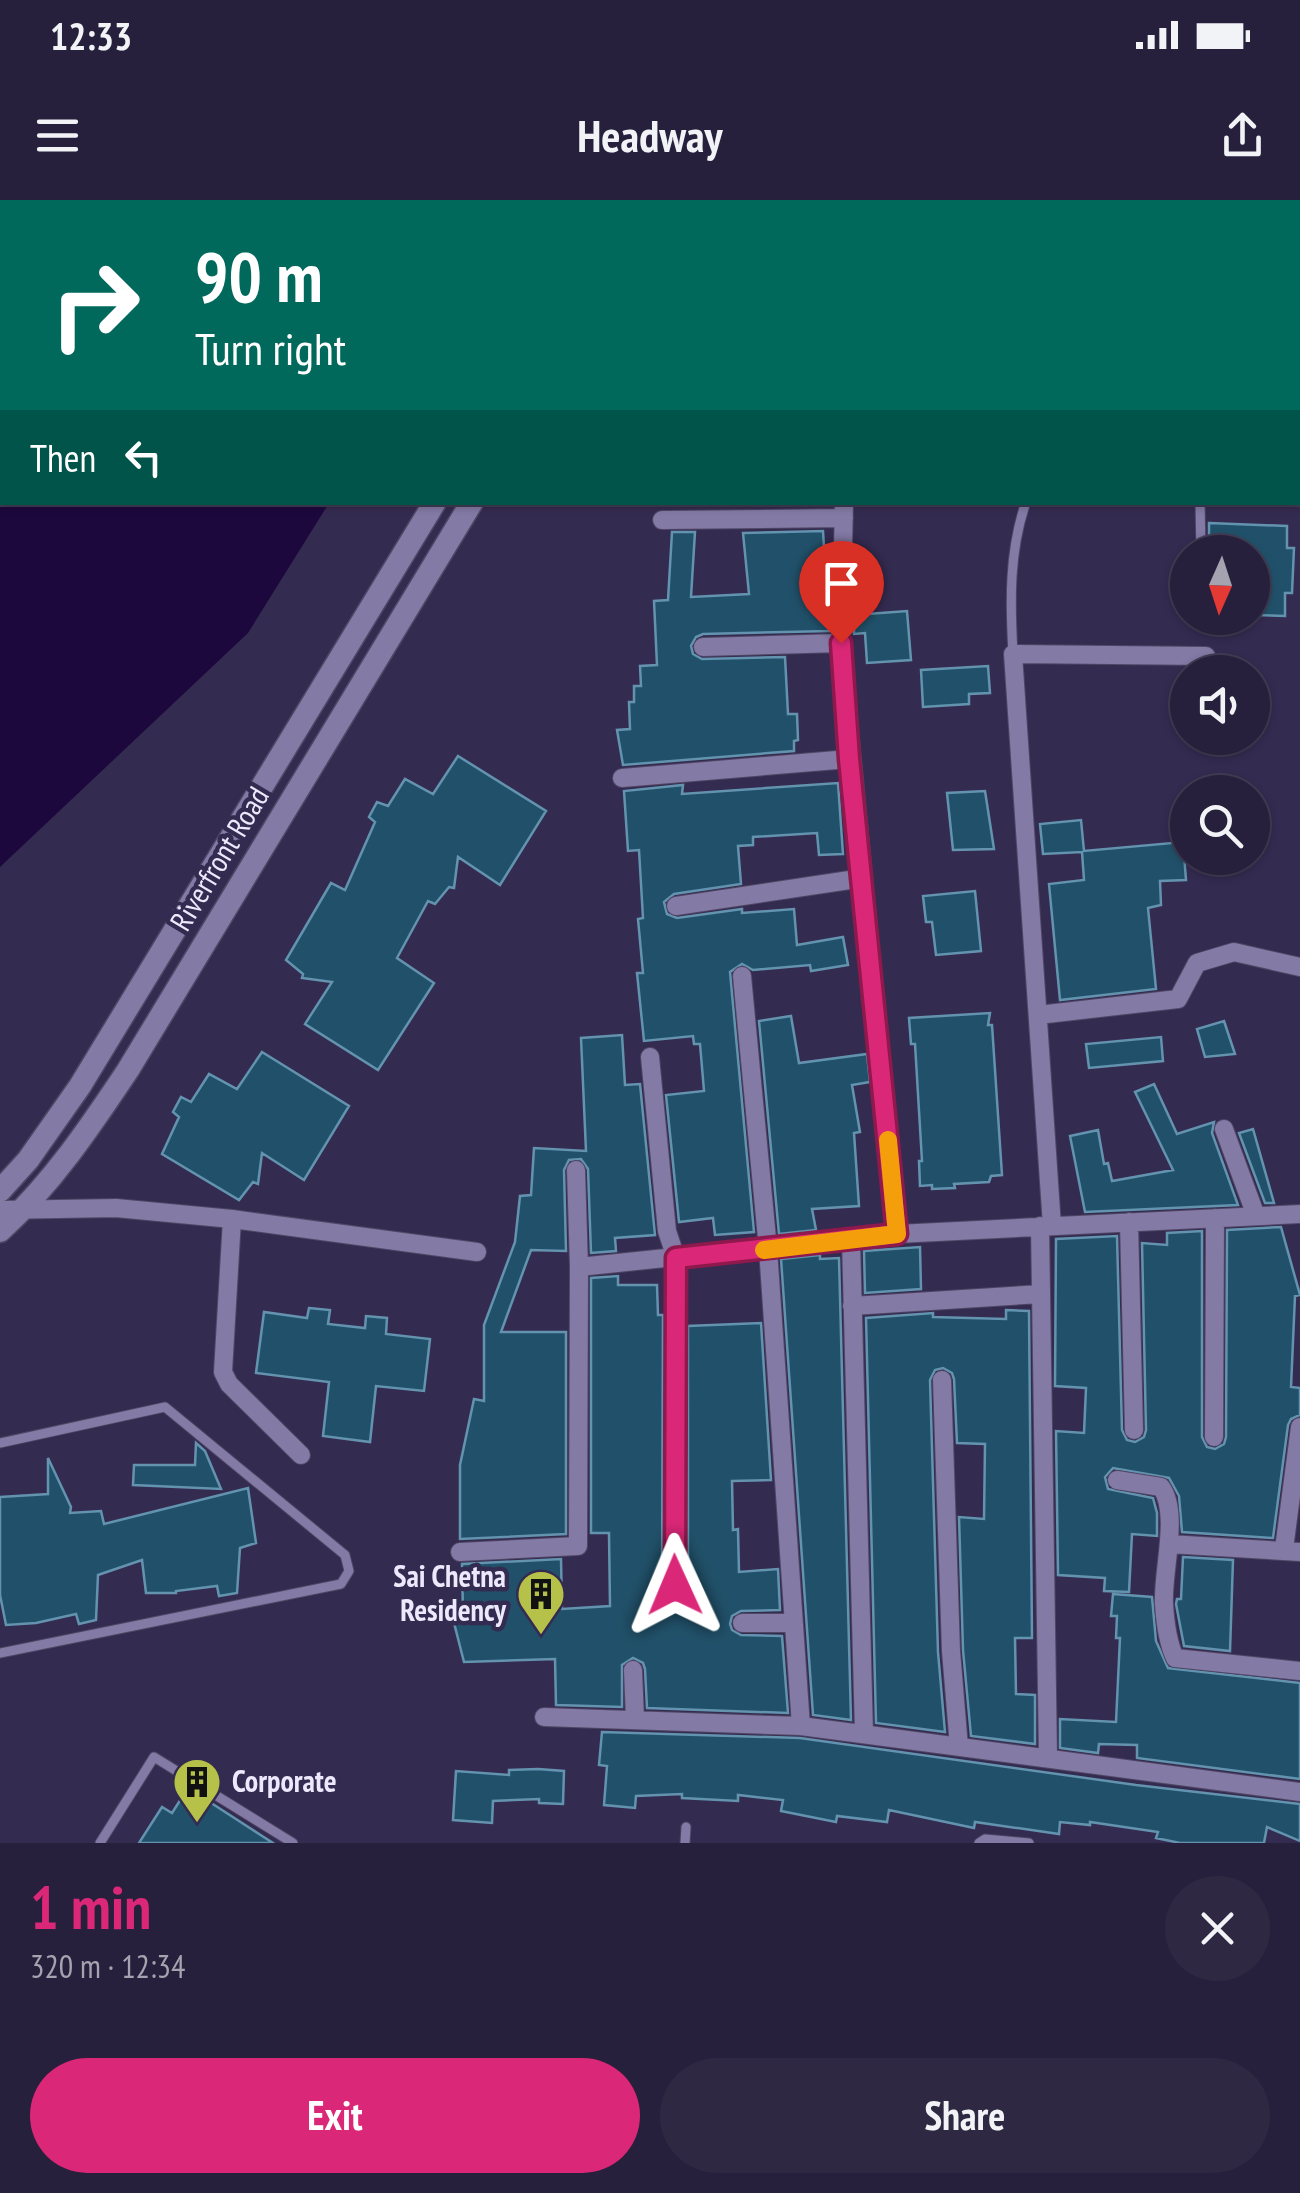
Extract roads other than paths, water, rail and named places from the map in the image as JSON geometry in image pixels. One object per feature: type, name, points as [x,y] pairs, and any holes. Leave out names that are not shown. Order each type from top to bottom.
[{"type":"street","name":"Riverfront Road","points":[[0,1191],[28,1160],[80,1086],[433,505]]},
{"type":"street","name":"Riverfront Road","points":[[0,1231],[26,1208],[88,1130],[128,1070],[470,505]]},
{"type":"street","points":[[662,520],[844,510],[841,643],[849,759],[897,1234]]},
{"type":"street","points":[[703,648],[841,643]]},
{"type":"street","points":[[1048,1758],[1041,1294],[1046,1226],[1038,1015],[1013,654],[1170,656]]},
{"type":"street","points":[[622,778],[849,759]]},
{"type":"street","points":[[676,906],[863,878]]},
{"type":"street","points":[[1038,1015],[1178,998],[1197,963],[1234,952],[1300,967]]},
{"type":"street","points":[[742,976],[768,1249],[801,1726]]},
{"type":"street","points":[[650,1057],[667,1231],[676,1258],[675,1585]]},
{"type":"street","points":[[1224,1130],[1256,1216]]},
{"type":"street","points":[[460,1552],[578,1546],[580,1268],[576,1170]]},
{"type":"street","points":[[0,1210],[116,1208],[232,1219],[476,1252]]},
{"type":"street","points":[[580,1268],[897,1234],[1300,1214]]},
{"type":"street","points":[[1214,1437],[1215,1218]]},
{"type":"street","points":[[232,1219],[222,1372],[301,1455]]},
{"type":"street","points":[[1129,1222],[1134,1430]]},
{"type":"street","points":[[851,1240],[864,1733]]},
{"type":"street","points":[[852,1306],[1041,1294]]},
{"type":"street","points":[[942,1380],[951,1651],[960,1747]]},
{"type":"street","points":[[1169,1544],[1292,1550],[1300,1427]]},
{"type":"street","points":[[1116,1480],[1161,1487],[1167,1494],[1169,1544],[1164,1603],[1175,1658],[1300,1671]]},
{"type":"street","points":[[742,1623],[792,1622]]},
{"type":"street","points":[[634,1670],[635,1719]]},
{"type":"street","points":[[544,1718],[801,1726],[1300,1792]]},
{"type":"lane","points":[[1013,654],[1012,583],[1017,529],[1025,505]]},
{"type":"lane","points":[[1200,505],[1201,535]]},
{"type":"lane","points":[[0,1443],[165,1407],[345,1556],[348,1571],[341,1584],[0,1653]]},
{"type":"lane","points":[[100,1843],[154,1757],[292,1843]]},
{"type":"lane","points":[[685,1843],[686,1828]]},
{"type":"lane","points":[[979,1843],[985,1839],[1028,1843]]},
{"type":"place","name":"Sai Chetna Residency","points":[[541,1636]]},
{"type":"place","name":"Corporate","points":[[197,1824]]}]
